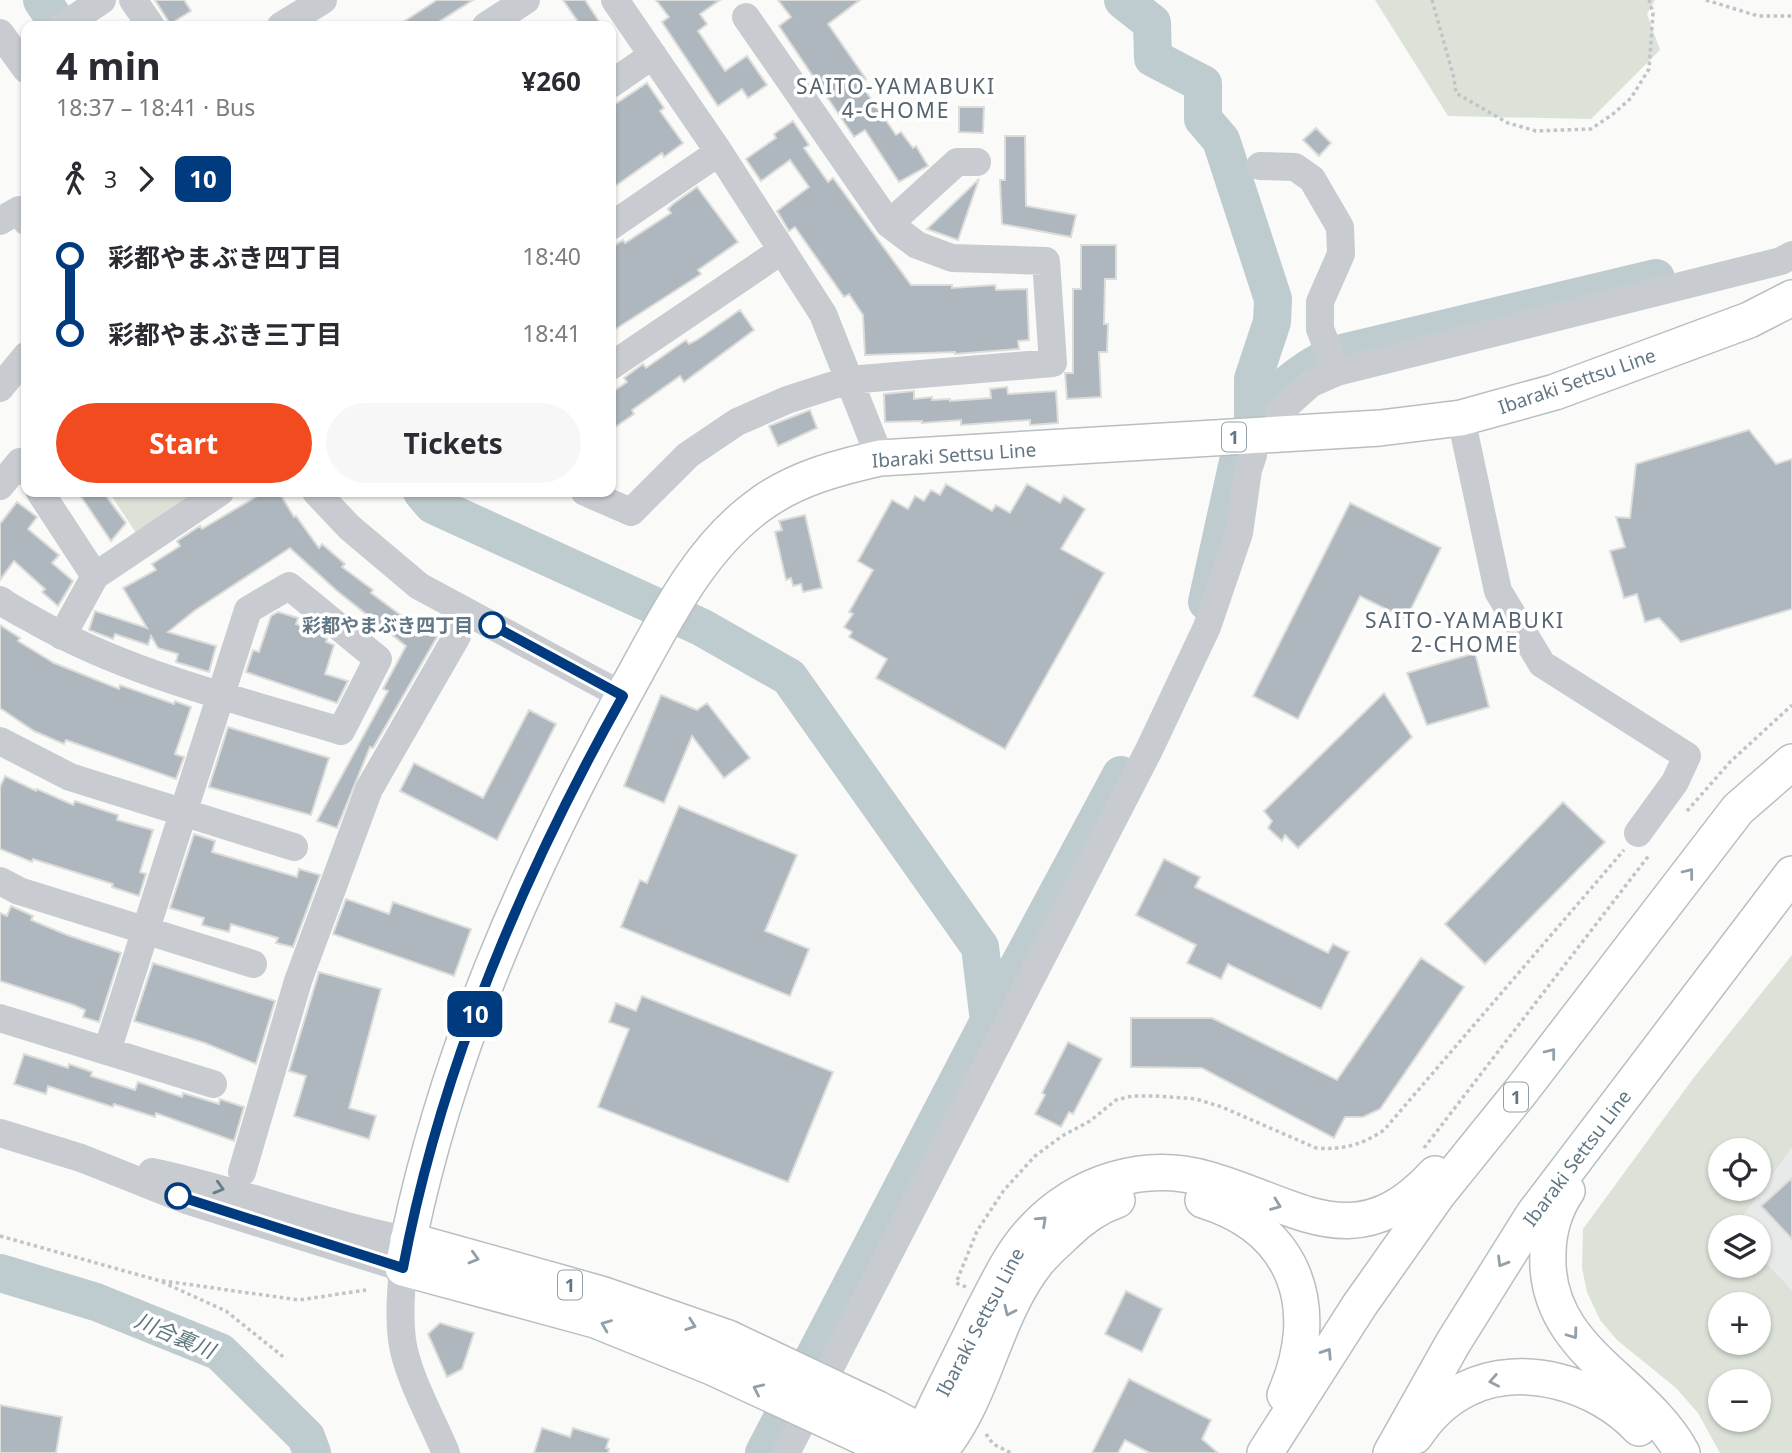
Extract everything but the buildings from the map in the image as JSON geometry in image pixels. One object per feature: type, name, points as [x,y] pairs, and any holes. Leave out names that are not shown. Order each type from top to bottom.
[{"type":"main road","name":"Ibaraki Settsu Line","points":[[406,1254],[450,1083],[527,886],[559,817],[623,696],[694,574],[727,533],[757,506],[786,487],[827,470],[880,458],[1380,428],[1461,418],[1555,392],[1749,320],[1792,298]]},
{"type":"main road","name":"Ibaraki Settsu Line","points":[[1265,1453],[1352,1315],[1437,1194],[1522,1090],[1738,809],[1792,762]]},
{"type":"main road","name":"Ibaraki Settsu Line","points":[[1391,1453],[1441,1361],[1533,1215],[1790,877]]},
{"type":"main road","name":"Ibaraki Settsu Line","points":[[1682,1453],[1653,1414],[1591,1356],[1571,1332],[1553,1297],[1548,1266],[1549,1241],[1564,1196],[1731,968],[1790,877]]},
{"type":"main road","name":"Ibaraki Settsu Line","points":[[939,1446],[990,1298],[1015,1251],[1059,1205],[1101,1183],[1133,1174],[1182,1173],[1210,1180],[1304,1215],[1334,1220],[1364,1219],[1383,1213],[1412,1196],[1481,1121],[1522,1090]]},
{"type":"main road","name":"Ibaraki Settsu Line","points":[[939,1446],[961,1420],[1011,1306],[1035,1264],[1077,1223],[1101,1206],[1137,1195],[1165,1194],[1207,1201],[1248,1221],[1279,1251],[1298,1286],[1303,1324],[1298,1361],[1283,1399],[1253,1453]]},
{"type":"main road","name":"1","points":[[406,1254],[601,1294],[871,1423],[939,1446]]},
{"type":"main road","points":[[1404,1453],[1432,1414],[1449,1400],[1479,1384],[1522,1377],[1564,1384],[1595,1395],[1633,1422],[1659,1453]]},
{"type":"street","points":[[70,21],[102,0]]},
{"type":"street","points":[[133,0],[148,21]]},
{"type":"street","points":[[289,21],[323,0]]},
{"type":"street","points":[[494,21],[526,0]]},
{"type":"street","points":[[615,0],[719,152],[823,314],[880,458]]},
{"type":"street","points":[[596,497],[631,512],[688,455],[737,422],[787,400],[849,380],[1053,363],[1046,261],[952,258],[917,245],[889,224],[746,17]]},
{"type":"street","points":[[0,33],[18,61]]},
{"type":"street","points":[[616,81],[653,55]]},
{"type":"street","points":[[616,223],[719,152]]},
{"type":"street","points":[[889,224],[957,162],[977,162]]},
{"type":"street","points":[[1260,166],[1295,167],[1312,179],[1340,227],[1341,254],[1320,302],[1320,329],[1337,371]]},
{"type":"street","points":[[0,221],[19,210],[21,213]]},
{"type":"street","points":[[616,363],[781,251]]},
{"type":"street","points":[[1279,412],[1310,384],[1337,371],[1782,261],[1792,255]]},
{"type":"street","points":[[0,388],[21,362]]},
{"type":"street","points":[[1461,418],[1498,591],[1542,664],[1687,756],[1648,839]]},
{"type":"street","points":[[786,1453],[1149,750],[1207,627],[1239,533],[1248,470],[1253,455]]},
{"type":"street","points":[[0,486],[21,464]]},
{"type":"street","points":[[43,497],[95,576]]},
{"type":"street","points":[[62,636],[95,576],[213,497]]},
{"type":"street","points":[[321,497],[349,527],[419,586],[623,696]]},
{"type":"street","points":[[0,600],[62,636],[135,668],[221,694],[341,732],[378,659],[289,586],[248,610],[221,694],[146,931],[107,1051]]},
{"type":"street","points":[[242,1172],[298,981],[369,789],[457,636]]},
{"type":"street","points":[[0,741],[70,777],[294,847]]},
{"type":"street","points":[[0,881],[19,891],[253,964]]},
{"type":"street","points":[[0,1019],[213,1084]]},
{"type":"street","points":[[0,1133],[81,1158],[195,1181],[375,1234],[406,1254],[400,1304],[402,1342],[409,1367],[446,1453]]},
{"type":"path","points":[[1432,0],[1456,93],[1508,123],[1536,131],[1591,129],[1631,98],[1649,69],[1653,13],[1649,0]]},
{"type":"path","points":[[1706,0],[1758,16],[1792,16]]},
{"type":"path","points":[[1685,814],[1730,762],[1792,705]]},
{"type":"path","points":[[1418,1157],[1648,839]]},
{"type":"path","points":[[990,1298],[956,1283],[977,1231],[1004,1190],[1035,1156],[1062,1136],[1090,1121],[1116,1100],[1132,1096],[1155,1096],[1196,1099],[1222,1107],[1316,1148],[1332,1149],[1361,1144],[1384,1130],[1648,839]]},
{"type":"path","points":[[0,1236],[157,1280],[299,1300],[366,1290]]},
{"type":"path","points":[[157,1280],[226,1311],[286,1359]]},
{"type":"path","points":[[939,1446],[993,1444],[1011,1453]]},
{"type":"shaded area","points":[[1375,0],[1655,0],[1647,14],[1660,50],[1591,119],[1448,116]]},
{"type":"shaded area","points":[[112,497],[196,497],[138,536]]},
{"type":"shaded area","points":[[1792,955],[1792,1147],[1771,1177],[1771,1138],[1708,1138],[1708,1201],[1754,1201],[1744,1215],[1708,1215],[1708,1278],[1771,1278],[1771,1268],[1792,1290],[1792,1453],[1720,1453],[1708,1432],[1771,1432],[1771,1369],[1708,1369],[1708,1431],[1698,1413],[1676,1388],[1617,1340],[1600,1320],[1587,1292],[1582,1268],[1583,1229],[1692,1080]]},
{"type":"shaded area","points":[[1792,1147],[1792,1290],[1771,1268],[1771,1215],[1744,1215],[1754,1201],[1771,1201],[1771,1177]]},
{"type":"waterway","points":[[42,0],[56,21]]},
{"type":"waterway","points":[[1123,0],[1152,23],[1153,58],[1203,84],[1203,119],[1221,140],[1273,299],[1272,322],[1253,379],[1253,415]]},
{"type":"waterway","points":[[1253,415],[1303,372],[1338,354],[1656,278]]},
{"type":"waterway","points":[[1207,602],[1239,457]]},
{"type":"waterway","points":[[426,497],[433,505],[701,627],[789,677],[980,947],[989,1021]]},
{"type":"waterway","points":[[764,1453],[989,1021],[1121,775]]},
{"type":"waterway","name":"川合裏川","points":[[0,1273],[96,1302],[220,1352],[306,1437],[312,1453]]},
{"type":"bus line","name":"10","points":[[178,1196],[403,1268],[415,1210],[450,1083],[468,1032],[527,886],[559,817],[623,696],[492,625]]},
{"type":"place","name":"彩都やまぶき四丁目","points":[[492,625]]},
{"type":"district","name":"SAITO-YAMABUKI 4-CHOME","points":[[896,98]]},
{"type":"district","name":"SAITO-YAMABUKI 2-CHOME","points":[[1465,632]]}]
